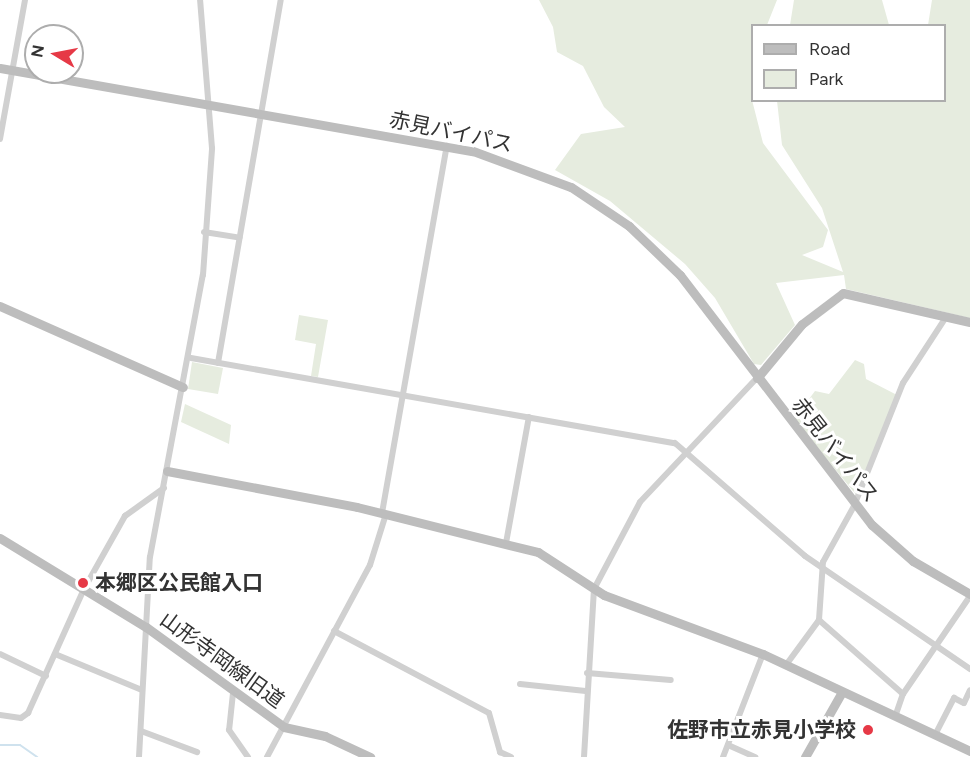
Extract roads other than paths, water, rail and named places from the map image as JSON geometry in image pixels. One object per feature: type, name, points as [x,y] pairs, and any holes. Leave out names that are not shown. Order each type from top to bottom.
[{"type":"street","points":[[0,139],[25,0]]},
{"type":"street","points":[[139,757],[150,557],[183,387],[191,357],[204,232],[211,105],[200,0]]},
{"type":"street","points":[[218,363],[280,0]]},
{"type":"street","name":"赤見バイパス","points":[[0,68],[447,146],[531,169],[609,211],[680,275],[854,507],[898,550],[970,595]]},
{"type":"street","points":[[267,757],[370,565],[384,514],[447,146]]},
{"type":"street","points":[[204,232],[240,238]]},
{"type":"street","points":[[584,757],[587,673],[594,589],[625,524],[686,452],[757,378],[802,324],[843,292],[970,322]]},
{"type":"street","points":[[0,306],[183,387]]},
{"type":"street","points":[[786,665],[819,620],[823,568],[854,507],[903,383],[946,317]]},
{"type":"street","points":[[191,357],[675,443],[823,568],[970,669]]},
{"type":"street","points":[[506,543],[528,417]]},
{"type":"street","points":[[166,471],[384,514],[538,552],[594,589],[764,654],[970,752]]},
{"type":"street","points":[[0,715],[21,718],[28,713],[84,589],[130,509],[164,488]]},
{"type":"street","name":"山形寺岡線旧道","points":[[0,538],[146,627],[233,693],[284,727],[325,736],[370,757]]},
{"type":"street","points":[[895,717],[903,694],[970,595]]},
{"type":"street","points":[[819,620],[903,694]]},
{"type":"street","points":[[334,631],[489,713],[508,757]]},
{"type":"street","points":[[0,654],[46,676]]},
{"type":"street","points":[[55,654],[142,690]]},
{"type":"street","points":[[723,757],[764,654]]},
{"type":"street","points":[[587,673],[671,680]]},
{"type":"street","points":[[520,684],[586,691]]},
{"type":"street","points":[[935,735],[954,698],[964,703],[970,690]]},
{"type":"street","points":[[805,757],[842,692]]},
{"type":"street","points":[[233,693],[229,730],[248,757]]},
{"type":"street","points":[[141,731],[197,752]]},
{"type":"street","points":[[728,745],[755,757]]},
{"type":"waterway","points":[[0,745],[20,745],[37,757]]},
{"type":"place","name":"本郷区公民館入口","points":[[83,583]]},
{"type":"place","name":"佐野市立赤見小学校","points":[[868,730]]}]
